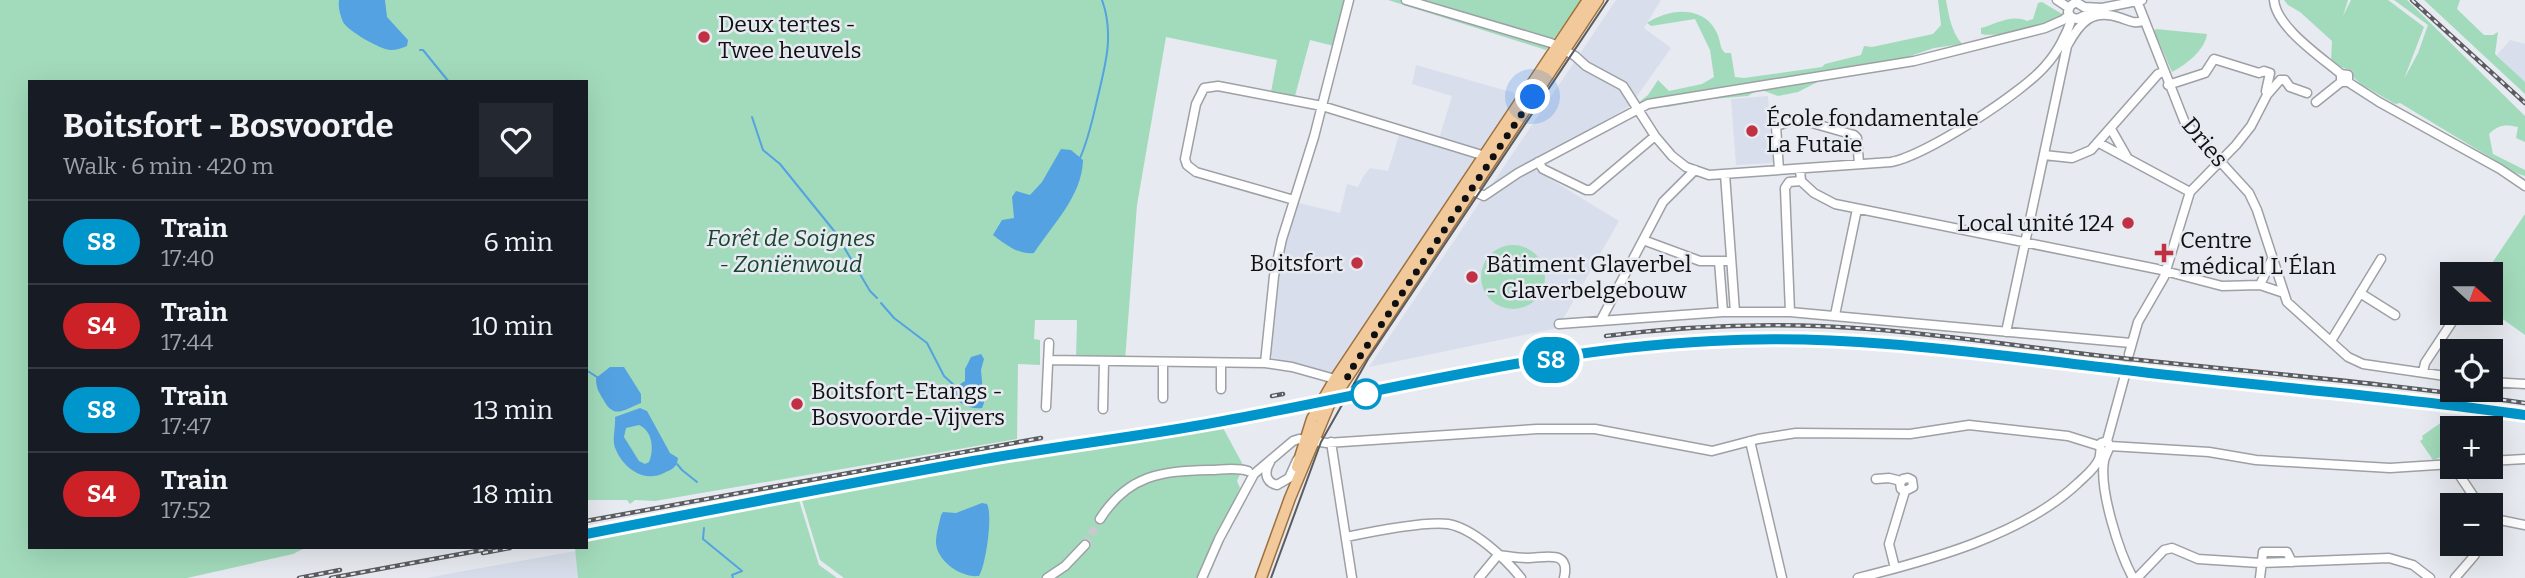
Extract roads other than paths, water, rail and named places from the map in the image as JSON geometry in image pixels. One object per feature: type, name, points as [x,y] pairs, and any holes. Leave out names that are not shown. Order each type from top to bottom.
[{"type":"main road","points":[[1290,498],[1300,454],[1341,386],[1471,190],[1561,48],[1588,0]]},
{"type":"main road","points":[[1261,578],[1290,498],[1316,411],[1485,156],[1598,0]]},
{"type":"street","points":[[1265,363],[1274,276],[1282,239],[1322,106],[1349,0]]},
{"type":"street","points":[[1406,0],[1561,48],[1586,66],[1623,86],[1655,136],[1672,156],[1695,170],[1709,174],[1900,160],[1927,149],[2002,101],[2046,66],[2077,9]]},
{"type":"street","points":[[2057,0],[2077,9],[2134,23],[2143,21]]},
{"type":"street","points":[[2274,0],[2274,8],[2286,26],[2343,79],[2525,186]]},
{"type":"street","points":[[1471,190],[1485,196],[1538,162],[1648,104],[1914,61],[2045,28],[2063,20],[2077,9],[2102,8],[2139,1]]},
{"type":"street","name":"Dries","points":[[2139,1],[2143,21],[2185,123],[2249,193],[2287,302],[2348,357],[2362,364],[2440,375]]},
{"type":"street","points":[[2006,332],[2067,46],[2077,29],[2077,9]]},
{"type":"street","points":[[2129,355],[2138,322],[2165,271],[2190,191],[2252,126],[2267,94],[2270,73],[2259,73],[2214,59],[2204,73],[2168,85]]},
{"type":"street","points":[[2046,66],[2062,75]]},
{"type":"street","points":[[2044,155],[2072,158],[2087,153],[2099,143],[2158,74],[2163,72]]},
{"type":"street","points":[[2316,102],[2343,79]]},
{"type":"street","points":[[2267,94],[2280,80],[2285,80],[2290,87],[2307,93]]},
{"type":"street","points":[[1294,200],[1191,170],[1185,159],[1199,97],[1204,88],[1218,86],[1322,106],[1485,156]]},
{"type":"street","points":[[1779,170],[1776,126],[1794,119],[1854,135],[1857,138],[1859,164]]},
{"type":"street","points":[[2111,129],[2128,159]]},
{"type":"street","points":[[1538,162],[1543,169],[1591,190],[1655,136]]},
{"type":"street","points":[[2099,143],[2190,191]]},
{"type":"street","points":[[1800,169],[1801,181]]},
{"type":"street","points":[[1601,320],[1663,202],[1695,170]]},
{"type":"street","points":[[1725,174],[1735,312]]},
{"type":"street","points":[[1790,312],[1786,188],[1789,183],[1801,181],[1826,200],[1857,209],[2165,271],[2222,286],[2260,285],[2284,293]]},
{"type":"street","points":[[1835,315],[1857,209]]},
{"type":"street","points":[[1643,240],[1700,261],[1731,261]]},
{"type":"street","points":[[2260,285],[2272,259]]},
{"type":"street","points":[[2331,341],[2381,259]]},
{"type":"street","points":[[1719,261],[1723,312]]},
{"type":"street","points":[[2360,293],[2395,315]]},
{"type":"street","points":[[1559,324],[1723,312],[1790,312],[2131,343]]},
{"type":"street","points":[[2423,372],[2425,363],[2449,326]]},
{"type":"street","points":[[1046,407],[1049,343]]},
{"type":"street","points":[[1048,360],[1265,363],[1292,367],[1335,379]]},
{"type":"street","points":[[1104,361],[1104,409]]},
{"type":"street","points":[[1163,362],[1163,398]]},
{"type":"street","points":[[1221,363],[1221,389]]},
{"type":"street","points":[[2125,375],[2106,444],[2104,474],[2120,550],[2135,578],[2162,552],[2170,548],[2198,559],[2260,563]]},
{"type":"street","points":[[2503,383],[2525,384]]},
{"type":"street","points":[[1202,578],[1251,472],[1270,462],[1293,441],[1331,442],[1537,429],[1595,429],[1712,451],[1796,433],[1910,434],[1969,425],[2068,436],[2106,444],[2209,452],[2256,460],[2377,467],[2440,465]]},
{"type":"street","points":[[1750,441],[1782,578]]},
{"type":"street","points":[[1331,442],[1352,578]]},
{"type":"street","points":[[1858,578],[1950,552],[2018,523],[2056,502],[2093,468],[2106,444]]},
{"type":"street","points":[[1270,462],[1266,474],[1268,480],[1273,484],[1284,483],[1300,454]]},
{"type":"street","points":[[2503,460],[2525,459]]},
{"type":"street","points":[[2093,468],[2104,474]]},
{"type":"street","points":[[1100,519],[1121,493],[1152,475],[1235,469],[1266,474]]},
{"type":"street","points":[[1876,479],[1901,481],[1908,478],[1913,483],[1911,490],[1905,491],[1889,544],[1894,564]]},
{"type":"street","points":[[2503,521],[2525,525]]},
{"type":"street","points":[[1346,537],[1445,524],[1476,536],[1521,578]]},
{"type":"street","points":[[1047,578],[1065,566],[1086,545]]},
{"type":"street","points":[[2260,578],[2261,555],[2266,551],[2287,552],[2292,562],[2389,558],[2413,565],[2430,578]]},
{"type":"street","points":[[1479,578],[1498,555]]},
{"type":"street","points":[[1498,555],[1556,557],[1563,561],[1564,578]]},
{"type":"street","points":[[2455,578],[2474,556]]},
{"type":"water","points":[[339,0],[385,0],[387,17],[408,40],[407,46],[395,50],[386,49],[358,35],[343,22]]},
{"type":"water","points":[[1061,149],[1071,150],[1083,160],[1078,186],[1034,253],[1017,251],[993,235],[1002,220],[1014,218],[1012,197],[1016,191],[1030,195],[1042,182]]},
{"type":"water","points":[[981,354],[984,359],[981,370],[984,403],[982,408],[973,408],[959,402],[951,390],[965,381],[965,369],[971,357]]},
{"type":"water","points":[[610,367],[624,367],[641,394],[641,403],[619,412],[607,405],[598,389],[596,378]]},
{"type":"water","points":[[640,408],[647,411],[670,453],[678,458],[675,466],[657,476],[643,475],[630,468],[624,463],[615,446],[615,417]],"holes":[[[639,425],[650,436],[652,447],[649,462],[645,464],[639,461],[624,437],[626,428]]]},
{"type":"water","points":[[982,503],[987,504],[989,510],[988,540],[982,570],[979,576],[972,576],[945,562],[937,550],[936,536],[943,512],[956,513]]},
{"type":"waterway","points":[[1080,158],[1091,127],[1106,60],[1108,24],[1102,0]]},
{"type":"waterway","points":[[420,50],[423,50],[447,80]]},
{"type":"waterway","points":[[752,117],[763,150],[780,164],[835,232],[870,291],[877,298]]},
{"type":"waterway","points":[[881,303],[894,318],[927,343],[944,376],[956,387]]},
{"type":"waterway","points":[[588,371],[597,377]]},
{"type":"waterway","points":[[677,464],[697,482]]},
{"type":"waterway","points":[[704,528],[703,539],[742,571],[732,575],[733,578]]},
{"type":"tunnel","points":[[2125,375],[2129,354]]},
{"type":"tunnel","points":[[2491,414],[2492,402]]},
{"type":"tunnel","points":[[1085,545],[1100,519]]},
{"type":"tram line","points":[[1271,578],[1321,442],[1368,359],[1608,0]]},
{"type":"railway","points":[[2412,0],[2525,103]]},
{"type":"railway","points":[[1606,336],[1737,326],[1869,329],[2525,403]]},
{"type":"railway","points":[[1852,341],[2375,395],[2525,415]]},
{"type":"railway","points":[[1272,396],[1283,394]]},
{"type":"railway","points":[[1275,411],[1286,409]]},
{"type":"railway","points":[[588,521],[1041,438]]},
{"type":"railway","points":[[588,533],[1042,450]]},
{"type":"railway","points":[[331,578],[488,549]]},
{"type":"railway","points":[[483,553],[505,549]]},
{"type":"railway","points":[[299,578],[340,570]]},
{"type":"train","name":"S8","points":[[588,534],[979,460],[1206,424],[1466,374],[1608,350],[1710,341],[1808,339],[1892,344],[2356,393],[2525,415]]},
{"type":"place","name":"Deux tertes - Twee heuvels","points":[[704,37]]},
{"type":"place","name":"École fondamentale La Futaie","points":[[1752,131]]},
{"type":"place","name":"Local unité 124","points":[[2128,223]]},
{"type":"place","name":"Centre médical L'Élan","points":[[2164,253]]},
{"type":"place","name":"Boitsfort","points":[[1357,263]]},
{"type":"place","name":"Bâtiment Glaverbel - Glaverbelgebouw","points":[[1472,277]]},
{"type":"place","name":"Boitsfort-Etangs - Bosvoorde-Vijvers","points":[[797,404]]},
{"type":"park label","name":"Forêt de Soignes - Zoniënwoud","points":[[791,251]]}]
